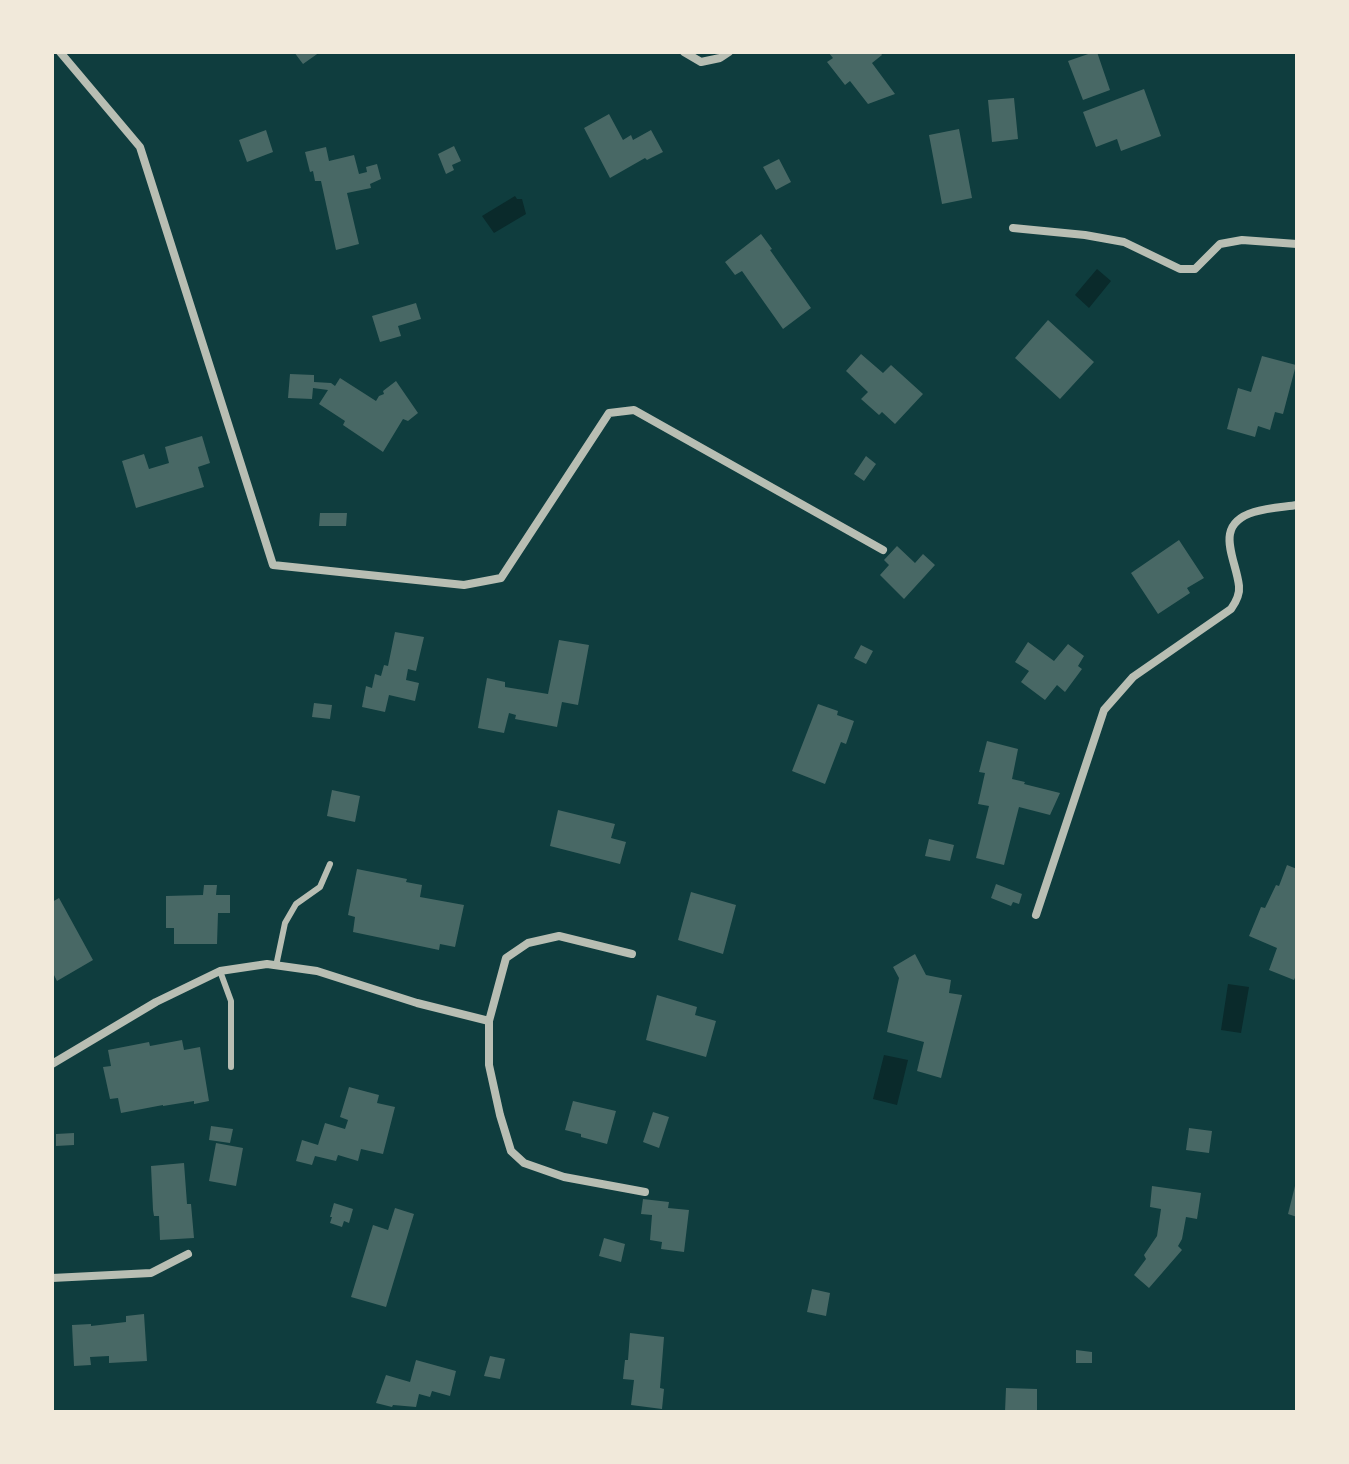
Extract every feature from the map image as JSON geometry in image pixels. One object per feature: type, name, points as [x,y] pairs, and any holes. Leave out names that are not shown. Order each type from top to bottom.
[{"type":"street","points":[[60,52],[140,147],[273,565],[464,585],[501,578],[609,413],[634,410],[883,550]]},
{"type":"street","points":[[684,52],[701,62],[729,52]]},
{"type":"street","points":[[1013,228],[1124,242],[1180,269],[1195,269],[1220,244],[1242,240],[1297,244]]},
{"type":"street","points":[[1036,915],[1104,710],[1133,677],[1231,609],[1237,601],[1239,588],[1227,539],[1236,521],[1252,512],[1297,505]]},
{"type":"street","points":[[632,954],[559,936],[528,943],[506,958],[489,1021],[489,1065],[511,1151],[524,1163],[564,1177],[645,1192]]},
{"type":"street","points":[[52,1064],[156,1002],[220,971],[267,964],[317,971],[417,1003],[489,1021]]},
{"type":"street","points":[[52,1278],[151,1273],[188,1254]]},
{"type":"lane","points":[[276,966],[285,923],[296,904],[320,887],[330,864]]},
{"type":"lane","points":[[220,971],[231,1001],[231,1067]]},
{"type":"water","points":[[515,196],[522,199],[526,214],[494,233],[482,216]]},
{"type":"water","points":[[1097,269],[1111,281],[1089,308],[1075,295]]},
{"type":"water","points":[[1228,984],[1249,987],[1241,1033],[1221,1030]]},
{"type":"water","points":[[884,1055],[908,1060],[897,1105],[873,1099]]},
{"type":"building","points":[[294,52],[320,52],[303,64]]},
{"type":"building","points":[[828,52],[880,52],[882,55],[872,63],[895,94],[868,104],[850,81],[845,85],[827,62],[833,58]]},
{"type":"building","points":[[1097,52],[1110,90],[1083,100],[1068,61]]},
{"type":"building","points":[[1144,89],[1161,136],[1121,151],[1117,139],[1096,147],[1083,112]]},
{"type":"building","points":[[1014,98],[1018,139],[992,142],[988,100]]},
{"type":"building","points":[[609,114],[623,140],[631,135],[633,140],[651,130],[663,152],[647,160],[645,158],[610,178],[584,128]]},
{"type":"building","points":[[959,129],[972,198],[942,204],[929,135]]},
{"type":"building","points":[[266,130],[273,152],[247,162],[239,140]]},
{"type":"building","points":[[454,146],[461,161],[452,165],[454,170],[446,174],[438,154]]},
{"type":"building","points":[[326,147],[329,161],[354,155],[359,174],[367,172],[366,167],[377,164],[381,179],[370,184],[371,188],[347,193],[359,244],[336,250],[321,181],[315,181],[313,171],[310,172],[305,152]]},
{"type":"building","points":[[779,159],[791,182],[776,190],[763,167]]},
{"type":"building","points":[[761,234],[811,308],[783,329],[742,271],[735,275],[725,262]]},
{"type":"building","points":[[416,303],[421,319],[398,326],[401,336],[380,342],[372,316]]},
{"type":"building","points":[[1048,320],[1094,362],[1060,399],[1015,358]]},
{"type":"building","points":[[861,354],[883,373],[891,365],[923,394],[895,424],[861,399],[868,392],[846,371]]},
{"type":"building","points":[[1262,356],[1296,365],[1283,414],[1275,412],[1270,430],[1258,426],[1255,437],[1227,429],[1238,388],[1251,392]]},
{"type":"building","points":[[290,374],[314,375],[314,382],[335,386],[340,378],[376,401],[396,381],[418,413],[408,421],[403,419],[383,452],[319,404],[328,390],[313,388],[312,399],[288,398]]},
{"type":"building","points":[[202,436],[210,463],[198,467],[204,487],[136,508],[122,461],[144,454],[149,469],[169,463],[165,447]]},
{"type":"building","points":[[866,456],[876,464],[864,481],[854,474]]},
{"type":"building","points":[[320,513],[347,513],[346,526],[319,526]]},
{"type":"building","points":[[1179,540],[1204,578],[1187,588],[1190,593],[1158,614],[1131,573]]},
{"type":"building","points":[[897,546],[915,563],[923,554],[935,565],[904,599],[880,575],[889,565],[884,560]]},
{"type":"building","points":[[395,632],[424,637],[416,671],[408,669],[406,680],[419,683],[415,701],[389,695],[385,712],[362,707],[366,686],[372,688],[375,674],[381,676],[384,665],[388,666]]},
{"type":"building","points":[[559,640],[589,645],[578,705],[562,702],[557,727],[515,719],[516,715],[509,713],[504,733],[478,728],[487,678],[505,682],[505,687],[548,694]]},
{"type":"building","points":[[1028,642],[1054,661],[1068,644],[1084,656],[1078,666],[1082,669],[1065,692],[1057,685],[1045,700],[1021,682],[1029,671],[1015,662]]},
{"type":"building","points":[[861,645],[873,651],[866,664],[854,658]]},
{"type":"building","points":[[314,703],[332,705],[330,719],[312,717]]},
{"type":"building","points":[[818,704],[854,721],[846,744],[841,742],[825,784],[792,771]]},
{"type":"building","points":[[987,741],[1018,749],[1012,779],[1060,793],[1050,815],[1019,807],[1004,865],[976,858],[989,806],[978,804],[985,773],[979,772]]},
{"type":"building","points":[[332,790],[360,796],[355,822],[327,816]]},
{"type":"building","points":[[558,810],[615,824],[611,838],[626,842],[620,864],[550,846]]},
{"type":"building","points":[[929,839],[954,845],[950,861],[925,856]]},
{"type":"building","points":[[1287,865],[1297,869],[1297,973],[1294,980],[1269,970],[1277,948],[1249,936],[1261,907],[1265,908],[1276,885],[1279,886]]},
{"type":"building","points":[[357,869],[407,879],[406,882],[422,885],[420,897],[464,905],[455,947],[440,944],[439,950],[353,932],[355,917],[348,915]]},
{"type":"building","points":[[996,884],[1022,894],[1019,904],[1013,902],[1011,906],[991,898]]},
{"type":"building","points":[[204,885],[217,885],[216,895],[230,895],[230,913],[218,913],[217,944],[174,944],[174,928],[166,928],[166,896],[203,895]]},
{"type":"building","points":[[691,892],[736,905],[723,954],[678,940]]},
{"type":"building","points":[[59,898],[93,960],[57,981],[52,971],[52,902]]},
{"type":"building","points":[[915,954],[926,975],[951,980],[949,993],[962,995],[941,1078],[917,1071],[924,1042],[887,1032],[899,978],[893,967]]},
{"type":"building","points":[[657,995],[697,1007],[695,1015],[716,1021],[706,1057],[646,1040]]},
{"type":"building","points":[[182,1040],[184,1050],[200,1047],[209,1101],[121,1113],[118,1098],[110,1099],[103,1067],[111,1066],[108,1050],[149,1042],[150,1046]]},
{"type":"building","points":[[349,1087],[379,1095],[377,1103],[395,1107],[383,1154],[361,1149],[358,1161],[338,1155],[336,1161],[315,1156],[312,1165],[296,1161],[302,1140],[318,1145],[325,1123],[345,1129],[348,1120],[340,1117]]},
{"type":"building","points":[[573,1101],[616,1111],[607,1144],[565,1130]]},
{"type":"building","points":[[653,1112],[669,1117],[659,1148],[643,1142]]},
{"type":"building","points":[[211,1126],[233,1129],[230,1143],[209,1140]]},
{"type":"building","points":[[1189,1128],[1212,1131],[1209,1153],[1186,1150]]},
{"type":"building","points":[[74,1133],[74,1145],[56,1146],[56,1134]]},
{"type":"building","points":[[216,1143],[243,1148],[236,1186],[209,1181]]},
{"type":"building","points":[[184,1163],[187,1204],[191,1204],[194,1238],[160,1240],[159,1216],[154,1216],[153,1210],[151,1166]]},
{"type":"building","points":[[1297,1182],[1297,1217],[1288,1214]]},
{"type":"building","points":[[1152,1186],[1201,1193],[1197,1219],[1186,1217],[1178,1246],[1182,1250],[1149,1288],[1134,1275],[1157,1236],[1161,1209],[1150,1207]]},
{"type":"building","points":[[643,1199],[669,1202],[668,1208],[689,1210],[684,1252],[661,1249],[662,1242],[650,1240],[652,1215],[641,1214]]},
{"type":"building","points":[[334,1203],[353,1209],[349,1223],[344,1221],[342,1227],[330,1223]]},
{"type":"building","points":[[395,1208],[414,1214],[386,1307],[351,1297],[373,1225],[388,1230]]},
{"type":"building","points":[[604,1238],[625,1244],[621,1262],[599,1256]]},
{"type":"building","points":[[812,1289],[830,1293],[826,1316],[807,1312]]},
{"type":"building","points":[[144,1314],[147,1361],[109,1363],[109,1356],[90,1357],[91,1365],[74,1366],[72,1325],[126,1322],[126,1316]]},
{"type":"building","points":[[630,1333],[664,1337],[660,1388],[664,1389],[662,1409],[631,1405],[634,1380],[623,1379]]},
{"type":"building","points":[[1076,1350],[1092,1352],[1092,1363],[1076,1363]]},
{"type":"building","points":[[490,1356],[505,1359],[500,1379],[484,1376]]},
{"type":"building","points":[[416,1360],[456,1371],[450,1396],[432,1391],[430,1397],[419,1394],[416,1407],[376,1403],[386,1375],[410,1382]]},
{"type":"building","points":[[1006,1388],[1037,1389],[1037,1412],[1005,1412]]}]
